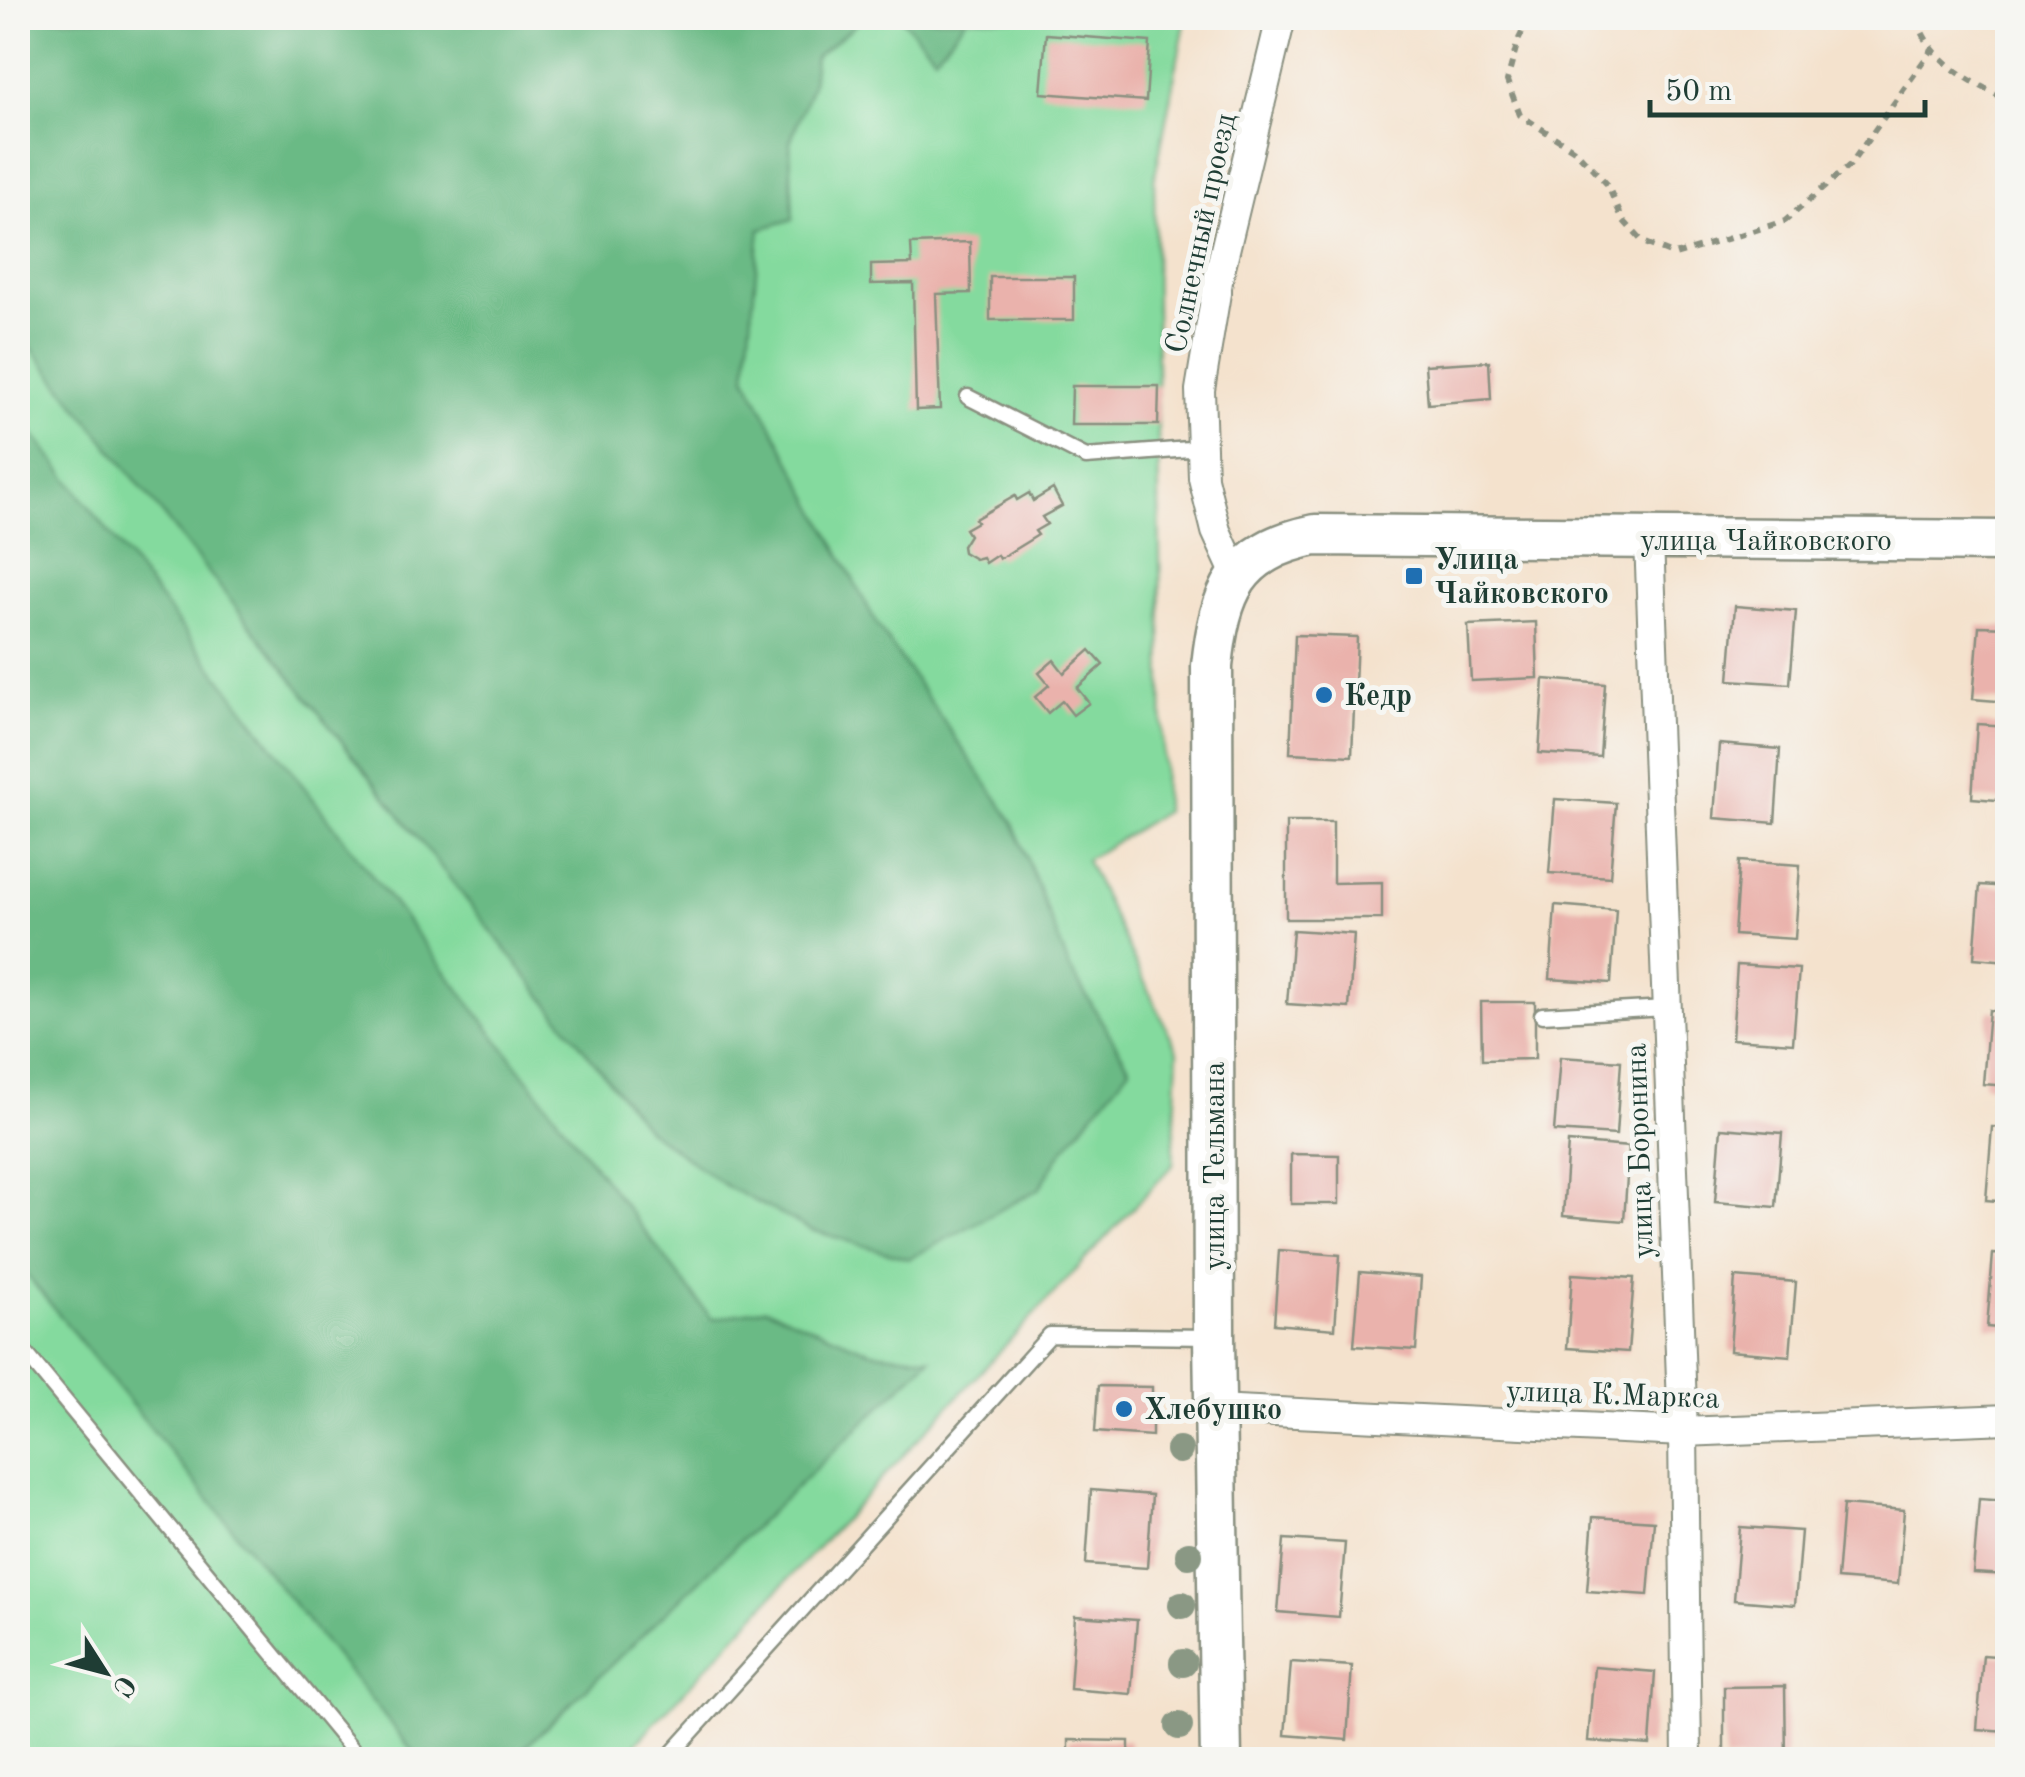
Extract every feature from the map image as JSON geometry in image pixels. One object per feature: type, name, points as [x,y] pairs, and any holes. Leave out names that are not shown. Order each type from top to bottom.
[{"type":"street","name":"Солнечный проезд","points":[[1238,577],[1216,531],[1203,478],[1200,390],[1219,274],[1282,18]]},
{"type":"street","name":"улица Чайковского","points":[[1238,577],[1258,557],[1283,542],[1315,535],[2008,540]]},
{"type":"street","name":"улица Боронина","points":[[1649,540],[1683,1432],[1686,1760]]},
{"type":"street","name":"улица Тельмана","points":[[1221,1760],[1214,1338],[1212,666],[1224,598],[1238,577]]},
{"type":"street","name":"улица К.Маркса","points":[[1216,1410],[1683,1432],[2008,1419]]},
{"type":"lane","points":[[968,396],[1086,458],[1202,448]]},
{"type":"lane","points":[[1542,1015],[1666,1008]]},
{"type":"lane","points":[[666,1760],[1050,1335],[1214,1338]]},
{"type":"lane","points":[[18,1344],[361,1760]]},
{"type":"path","points":[[1529,18],[1518,41],[1508,82],[1520,115],[1576,151],[1606,184],[1623,220],[1643,242],[1675,255],[1784,221],[1850,165],[1934,48]]},
{"type":"path","points":[[1917,18],[1921,32],[1952,72],[2008,100]]},
{"type":"green space","points":[[18,18],[1186,18],[1154,181],[1164,812],[1086,860],[1178,1052],[1173,1165],[621,1759],[18,1759]]},
{"type":"green space","points":[[18,18],[864,18],[815,57],[812,85],[790,142],[793,219],[760,229],[746,377],[878,626],[1013,822],[1069,967],[1130,1068],[1063,1150],[1039,1189],[909,1259],[811,1230],[726,1186],[648,1130],[18,331]]},
{"type":"green space","points":[[901,18],[967,18],[935,56]]},
{"type":"green space","points":[[18,414],[712,1319],[765,1308],[872,1352],[931,1358],[513,1759],[419,1759],[18,1264]]},
{"type":"building","points":[[1046,34],[1150,42],[1146,101],[1041,93]]},
{"type":"building","points":[[970,242],[971,293],[936,294],[940,409],[916,410],[913,283],[871,284],[871,265],[912,264],[911,244]]},
{"type":"building","points":[[990,277],[1074,277],[1074,320],[990,320]]},
{"type":"building","points":[[1489,361],[1491,399],[1428,404],[1425,365]]},
{"type":"building","points":[[1072,386],[1159,386],[1158,425],[1071,425]]},
{"type":"building","points":[[1053,489],[1062,506],[1042,517],[1047,524],[1035,531],[1038,535],[999,559],[997,555],[985,563],[982,557],[975,559],[963,552],[969,535],[965,529],[977,522],[975,519],[1015,496],[1017,500],[1029,493],[1033,501]]},
{"type":"building","points":[[1735,606],[1796,611],[1790,684],[1729,680]]},
{"type":"building","points":[[1536,622],[1538,678],[1471,681],[1468,625]]},
{"type":"building","points":[[1979,626],[2008,627],[2008,702],[1973,699]]},
{"type":"building","name":"Кедр","points":[[1295,635],[1357,637],[1352,756],[1290,753]]},
{"type":"building","points":[[1090,650],[1103,665],[1077,688],[1089,703],[1073,715],[1062,701],[1048,713],[1035,697],[1049,685],[1039,673],[1054,660],[1064,673]]},
{"type":"building","points":[[1544,679],[1605,684],[1600,757],[1539,753]]},
{"type":"building","points":[[1977,724],[2008,726],[2008,801],[1972,798]]},
{"type":"building","points":[[1719,744],[1780,749],[1775,823],[1714,818]]},
{"type":"building","points":[[1555,799],[1616,803],[1610,877],[1549,873]]},
{"type":"building","points":[[1286,822],[1333,822],[1333,883],[1382,882],[1382,919],[1286,919]]},
{"type":"building","points":[[1739,861],[1800,865],[1795,939],[1734,935]]},
{"type":"building","points":[[1980,885],[2008,887],[2008,961],[1974,958]]},
{"type":"building","points":[[1555,905],[1616,910],[1611,983],[1550,979]]},
{"type":"building","points":[[1293,930],[1354,934],[1349,1008],[1287,1004]]},
{"type":"building","points":[[1737,965],[1799,969],[1793,1043],[1732,1039]]},
{"type":"building","points":[[1481,1002],[1535,1002],[1535,1059],[1482,1060]]},
{"type":"building","points":[[1989,1010],[2008,1012],[2008,1086],[1983,1084]]},
{"type":"building","points":[[1560,1057],[1621,1061],[1616,1135],[1554,1131]]},
{"type":"building","points":[[1992,1127],[2008,1128],[2008,1202],[1986,1200]]},
{"type":"building","points":[[1721,1128],[1782,1133],[1776,1207],[1715,1202]]},
{"type":"building","points":[[1568,1142],[1629,1147],[1624,1221],[1563,1216]]},
{"type":"building","points":[[1291,1154],[1339,1155],[1339,1204],[1291,1204]]},
{"type":"building","points":[[1279,1250],[1340,1255],[1335,1329],[1274,1324]]},
{"type":"building","points":[[1993,1254],[2008,1255],[2008,1329],[1987,1327]]},
{"type":"building","points":[[1360,1272],[1421,1277],[1416,1350],[1354,1346]]},
{"type":"building","points":[[1572,1274],[1634,1278],[1628,1352],[1567,1348]]},
{"type":"building","points":[[1735,1277],[1796,1282],[1790,1356],[1730,1351]]},
{"type":"building","name":"Хлебушко","points":[[1098,1386],[1152,1387],[1152,1436],[1095,1432]]},
{"type":"building","points":[[1091,1490],[1152,1495],[1147,1568],[1086,1564]]},
{"type":"building","points":[[1979,1499],[2008,1501],[2008,1575],[1973,1573]]},
{"type":"building","points":[[1843,1505],[1904,1510],[1898,1584],[1837,1579]]},
{"type":"building","points":[[1593,1517],[1654,1521],[1648,1595],[1587,1591]]},
{"type":"building","points":[[1740,1527],[1801,1531],[1795,1605],[1734,1600]]},
{"type":"building","points":[[1284,1539],[1345,1543],[1339,1617],[1278,1612]]},
{"type":"building","points":[[1075,1616],[1137,1620],[1131,1694],[1070,1689]]},
{"type":"building","points":[[1983,1655],[2008,1657],[2008,1731],[1977,1729]]},
{"type":"building","points":[[1291,1662],[1352,1666],[1347,1740],[1285,1735]]},
{"type":"building","points":[[1594,1667],[1655,1672],[1650,1745],[1588,1741]]},
{"type":"building","points":[[1785,1686],[1786,1760],[1724,1760],[1724,1687]]},
{"type":"building","points":[[1069,1740],[1129,1741],[1129,1760],[1069,1760]]},
{"type":"place","name":"Улица Чайковского","points":[[1414,576]]},
{"type":"place","name":"Кедр","points":[[1324,695]]},
{"type":"place","name":"Хлебушко","points":[[1124,1409]]}]
